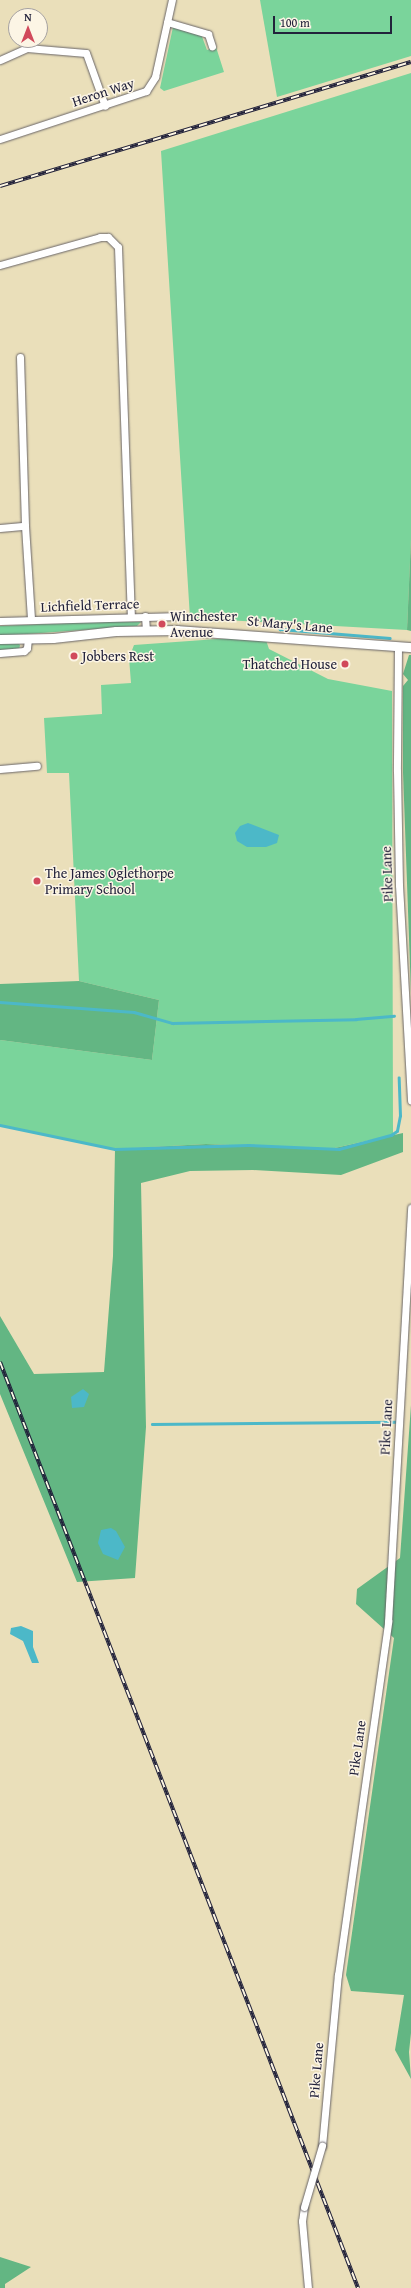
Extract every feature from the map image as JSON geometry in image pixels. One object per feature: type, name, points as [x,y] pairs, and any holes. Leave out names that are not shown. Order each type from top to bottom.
[{"type":"main road","name":"St Mary's Lane","points":[[0,639],[28,639],[146,630],[248,634],[411,647]]},
{"type":"street","name":"Heron Way","points":[[0,139],[139,96],[151,86],[172,0]]},
{"type":"street","points":[[167,22],[208,34],[212,46]]},
{"type":"street","points":[[0,60],[27,48],[86,53],[105,106]]},
{"type":"street","points":[[0,265],[100,237],[108,237],[114,241],[119,254],[131,616]]},
{"type":"street","points":[[20,357],[25,526],[31,620]]},
{"type":"street","points":[[0,528],[25,526]]},
{"type":"street","name":"Lichfield Terrace","points":[[0,621],[131,616],[181,616]]},
{"type":"street","points":[[145,616],[146,630]]},
{"type":"street","points":[[0,653],[24,651],[28,639]]},
{"type":"street","name":"Pike Lane","points":[[398,647],[397,771],[400,885],[411,1101]]},
{"type":"street","points":[[0,769],[37,766]]},
{"type":"street","name":"Pike Lane","points":[[308,2288],[302,2221],[304,2207],[322,2146],[338,1975],[388,1622],[411,1208]]},
{"type":"green space","points":[[260,0],[411,0],[411,56],[277,97]]},
{"type":"green space","points":[[173,27],[201,34],[207,50],[216,47],[224,72],[164,91],[160,88]]},
{"type":"green space","points":[[411,73],[411,538],[407,630],[190,618],[161,151]]},
{"type":"green space","points":[[411,538],[411,631],[407,630]]},
{"type":"green space","points":[[109,621],[141,622],[137,626],[0,636],[0,626]]},
{"type":"green space","points":[[231,638],[266,640],[269,649],[328,679],[392,691],[393,1135],[330,1149],[206,1144],[115,1149],[0,1125],[0,1040],[152,1060],[159,1000],[79,981],[69,773],[47,773],[44,718],[102,714],[101,685],[131,683],[129,658],[134,645]]},
{"type":"green space","points":[[0,642],[18,643],[20,645],[19,650],[0,651]]},
{"type":"green space","points":[[409,655],[411,655],[411,994],[403,772],[403,686],[408,680],[403,674]]},
{"type":"green space","points":[[79,981],[159,1000],[152,1060],[0,1040],[0,984]]},
{"type":"green space","points":[[403,1133],[403,1152],[341,1175],[253,1170],[190,1171],[141,1183],[146,1427],[135,1578],[77,1582],[0,1394],[0,1316],[34,1374],[104,1372],[113,1256],[115,1149],[206,1144],[330,1149]]},
{"type":"green space","points":[[411,1405],[411,2033],[409,2052],[411,2079],[395,2050],[404,1995],[351,1991],[346,1975],[394,1638],[356,1604],[357,1589],[400,1558]]},
{"type":"green space","points":[[0,2257],[31,2267],[5,2284],[5,2288],[0,2288]]},
{"type":"water","points":[[248,823],[279,835],[277,843],[266,847],[247,847],[237,841],[235,833],[240,826]]},
{"type":"water","points":[[83,1389],[89,1394],[84,1407],[72,1408],[71,1397]]},
{"type":"water","points":[[111,1528],[116,1531],[125,1547],[118,1560],[103,1554],[98,1543],[101,1530]]},
{"type":"water","points":[[21,1626],[33,1631],[33,1647],[39,1663],[32,1663],[23,1641],[10,1634],[11,1628]]},
{"type":"waterway","points":[[271,620],[280,629],[390,638]]},
{"type":"waterway","points":[[0,1002],[134,1012],[172,1023],[356,1019],[394,1016]]},
{"type":"waterway","points":[[0,1125],[115,1149],[248,1145],[339,1149],[391,1135],[397,1131],[400,1116],[399,1078]]},
{"type":"waterway","points":[[152,1424],[398,1422]]},
{"type":"railway","points":[[0,186],[411,62]]},
{"type":"railway","points":[[0,1362],[358,2288]]},
{"type":"place","name":"Winchester Avenue","points":[[162,624]]},
{"type":"place","name":"Jobbers Rest","points":[[74,656]]},
{"type":"place","name":"Thatched House","points":[[345,664]]},
{"type":"place","name":"The James Oglethorpe Primary School","points":[[37,881]]}]
